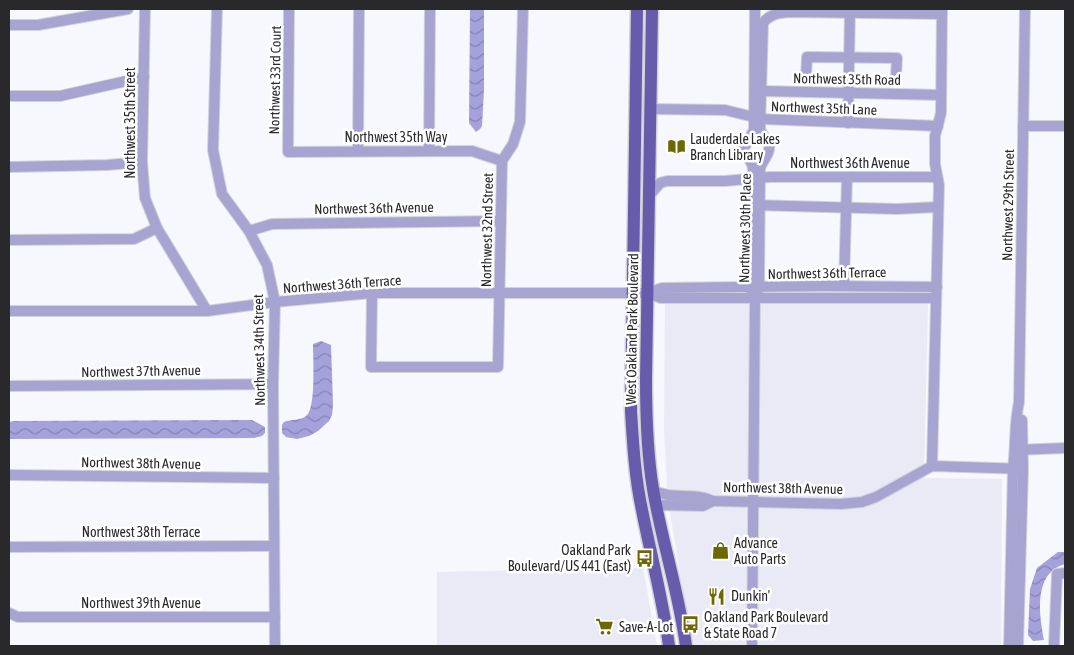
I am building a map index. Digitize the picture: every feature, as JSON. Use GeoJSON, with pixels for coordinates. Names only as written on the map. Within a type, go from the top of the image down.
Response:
{"type":"FeatureCollection","features":[{"type":"Feature","properties":{"kind":"main road","name":"West Oakland Park Boulevard"},"geometry":{"type":"LineString","coordinates":[[637,9],[631,412],[634,456],[642,509],[662,600],[669,646]]}},
{"type":"Feature","properties":{"kind":"main road","name":"West Oakland Park Boulevard"},"geometry":{"type":"LineString","coordinates":[[652,9],[647,293],[646,410],[648,451],[653,490],[676,588],[686,646]]}},
{"type":"Feature","properties":{"kind":"main road"},"geometry":{"type":"LineString","coordinates":[[636,96],[643,106],[650,109]]}},
{"type":"Feature","properties":{"kind":"main road"},"geometry":{"type":"LineString","coordinates":[[636,109],[649,128]]}},
{"type":"Feature","properties":{"kind":"main road"},"geometry":{"type":"LineString","coordinates":[[639,489],[656,505]]}},
{"type":"Feature","properties":{"kind":"street"},"geometry":{"type":"LineString","coordinates":[[9,25],[38,25],[128,9]]}},
{"type":"Feature","properties":{"kind":"street","name":"Northwest 35th Street"},"geometry":{"type":"LineString","coordinates":[[144,9],[142,162],[145,198],[157,228],[207,311]]}},
{"type":"Feature","properties":{"kind":"street","name":"Northwest 34th Street"},"geometry":{"type":"LineString","coordinates":[[217,9],[213,150],[222,194],[248,232],[267,265],[275,302],[273,384],[275,646]]}},
{"type":"Feature","properties":{"kind":"street","name":"Northwest 33rd Court"},"geometry":{"type":"LineString","coordinates":[[288,152],[289,9]]}},
{"type":"Feature","properties":{"kind":"street"},"geometry":{"type":"LineString","coordinates":[[358,151],[359,9]]}},
{"type":"Feature","properties":{"kind":"street"},"geometry":{"type":"LineString","coordinates":[[429,151],[430,9]]}},
{"type":"Feature","properties":{"kind":"street","name":"Northwest 32nd Street"},"geometry":{"type":"LineString","coordinates":[[372,293],[371,367],[498,366],[502,161],[513,144],[520,122],[523,9]]}},
{"type":"Feature","properties":{"kind":"street","name":"Northwest 29th Street"},"geometry":{"type":"LineString","coordinates":[[1009,646],[1022,413],[1019,402],[1025,9]]}},
{"type":"Feature","properties":{"kind":"street"},"geometry":{"type":"LineString","coordinates":[[754,10],[763,18],[763,23]]}},
{"type":"Feature","properties":{"kind":"street","name":"Northwest 30th Place"},"geometry":{"type":"LineString","coordinates":[[754,10],[758,91]]}},
{"type":"Feature","properties":{"kind":"street"},"geometry":{"type":"LineString","coordinates":[[763,23],[767,18],[786,10],[942,11],[941,113],[935,136],[934,164],[939,185],[932,466],[1018,469]]}},
{"type":"Feature","properties":{"kind":"street"},"geometry":{"type":"LineString","coordinates":[[848,123],[850,11]]}},
{"type":"Feature","properties":{"kind":"street","name":"Northwest 30th Place"},"geometry":{"type":"LineString","coordinates":[[752,646],[756,179],[752,164],[744,148],[754,130],[757,118],[763,23]]}},
{"type":"Feature","properties":{"kind":"street"},"geometry":{"type":"LineString","coordinates":[[806,76],[806,57],[849,57],[897,58],[896,76]]}},
{"type":"Feature","properties":{"kind":"street"},"geometry":{"type":"LineString","coordinates":[[9,96],[60,96],[144,77]]}},
{"type":"Feature","properties":{"kind":"street","name":"Northwest 35th Road"},"geometry":{"type":"LineString","coordinates":[[758,91],[941,95]]}},
{"type":"Feature","properties":{"kind":"street","name":"Northwest 35th Lane"},"geometry":{"type":"LineString","coordinates":[[650,109],[725,110],[757,118],[938,126]]}},
{"type":"Feature","properties":{"kind":"street","name":"Northwest 30th Place"},"geometry":{"type":"LineString","coordinates":[[756,179],[769,149],[757,118]]}},
{"type":"Feature","properties":{"kind":"street"},"geometry":{"type":"LineString","coordinates":[[1023,126],[1065,126]]}},
{"type":"Feature","properties":{"kind":"street","name":"Northwest 35th Way"},"geometry":{"type":"LineString","coordinates":[[288,152],[472,151],[502,161]]}},
{"type":"Feature","properties":{"kind":"street"},"geometry":{"type":"LineString","coordinates":[[9,168],[142,162]]}},
{"type":"Feature","properties":{"kind":"street"},"geometry":{"type":"LineString","coordinates":[[844,286],[847,176]]}},
{"type":"Feature","properties":{"kind":"street","name":"Northwest 36th Avenue"},"geometry":{"type":"LineString","coordinates":[[649,196],[660,183],[667,181],[710,181],[770,177],[937,177]]}},
{"type":"Feature","properties":{"kind":"street"},"geometry":{"type":"LineString","coordinates":[[756,206],[938,207]]}},
{"type":"Feature","properties":{"kind":"street","name":"Northwest 36th Avenue"},"geometry":{"type":"LineString","coordinates":[[248,232],[272,224],[501,221]]}},
{"type":"Feature","properties":{"kind":"street"},"geometry":{"type":"LineString","coordinates":[[9,240],[134,239],[157,228]]}},
{"type":"Feature","properties":{"kind":"street","name":"Northwest 36th Terrace"},"geometry":{"type":"LineString","coordinates":[[9,311],[207,311],[275,302],[372,293],[647,293],[661,298],[844,286],[937,287]]}},
{"type":"Feature","properties":{"kind":"street","name":"Northwest 36th Terrace"},"geometry":{"type":"LineString","coordinates":[[755,291],[936,298]]}},
{"type":"Feature","properties":{"kind":"street","name":"Northwest 37th Avenue"},"geometry":{"type":"LineString","coordinates":[[9,386],[273,384]]}},
{"type":"Feature","properties":{"kind":"street"},"geometry":{"type":"LineString","coordinates":[[1019,450],[1065,448]]}},
{"type":"Feature","properties":{"kind":"street","name":"Northwest 38th Avenue"},"geometry":{"type":"LineString","coordinates":[[653,490],[660,494],[703,496],[714,500],[822,504],[862,502],[887,492],[932,466]]}},
{"type":"Feature","properties":{"kind":"street","name":"Northwest 29th Street"},"geometry":{"type":"LineString","coordinates":[[1018,469],[1018,646]]}},
{"type":"Feature","properties":{"kind":"street","name":"Northwest 38th Avenue"},"geometry":{"type":"LineString","coordinates":[[9,475],[274,478]]}},
{"type":"Feature","properties":{"kind":"street","name":"Northwest 38th Avenue"},"geometry":{"type":"LineString","coordinates":[[656,505],[703,506],[714,500]]}},
{"type":"Feature","properties":{"kind":"street","name":"Northwest 38th Terrace"},"geometry":{"type":"LineString","coordinates":[[9,547],[274,546]]}},
{"type":"Feature","properties":{"kind":"street"},"geometry":{"type":"LineString","coordinates":[[1054,646],[1056,574],[1065,573]]}},
{"type":"Feature","properties":{"kind":"street","name":"Northwest 39th Avenue"},"geometry":{"type":"LineString","coordinates":[[9,612],[18,617],[275,617]]}},
{"type":"Feature","properties":{"kind":"shaded area"},"geometry":{"type":"Polygon","coordinates":[[[665,302],[928,304],[924,478],[1002,479],[1001,646],[692,646],[668,500],[664,432],[665,302]]]}},
{"type":"Feature","properties":{"kind":"shaded area"},"geometry":{"type":"Polygon","coordinates":[[[643,568],[657,646],[437,646],[437,572],[643,568]]]}},
{"type":"Feature","properties":{"kind":"water"},"geometry":{"type":"Polygon","coordinates":[[[470,9],[484,9],[482,126],[476,132],[469,123],[470,9]]]}},
{"type":"Feature","properties":{"kind":"water"},"geometry":{"type":"Polygon","coordinates":[[[321,341],[331,345],[332,415],[329,421],[309,436],[297,439],[286,437],[282,433],[284,422],[302,418],[310,410],[313,392],[313,344],[321,341]]]}},
{"type":"Feature","properties":{"kind":"water"},"geometry":{"type":"Polygon","coordinates":[[[252,420],[265,427],[265,433],[262,436],[254,438],[9,439],[9,422],[14,421],[252,420]]]}},
{"type":"Feature","properties":{"kind":"water"},"geometry":{"type":"Polygon","coordinates":[[[1058,552],[1065,552],[1065,564],[1055,569],[1048,576],[1043,585],[1041,596],[1040,607],[1044,640],[1033,641],[1028,635],[1030,589],[1037,568],[1058,552]]]}},
{"type":"Feature","properties":{"kind":"place","name":"Lauderdale Lakes Branch Library"},"geometry":{"type":"Point","coordinates":[676,147]}},
{"type":"Feature","properties":{"kind":"place","name":"Advance Auto Parts"},"geometry":{"type":"Point","coordinates":[720,551]}},
{"type":"Feature","properties":{"kind":"place","name":"Oakland Park Boulevard/US 441 (East)"},"geometry":{"type":"Point","coordinates":[645,558]}},
{"type":"Feature","properties":{"kind":"place","name":"Dunkin'"},"geometry":{"type":"Point","coordinates":[717,596]}},
{"type":"Feature","properties":{"kind":"place","name":"Oakland Park Boulevard & State Road 7"},"geometry":{"type":"Point","coordinates":[690,625]}},
{"type":"Feature","properties":{"kind":"place","name":"Save-A-Lot"},"geometry":{"type":"Point","coordinates":[605,627]}}]}
